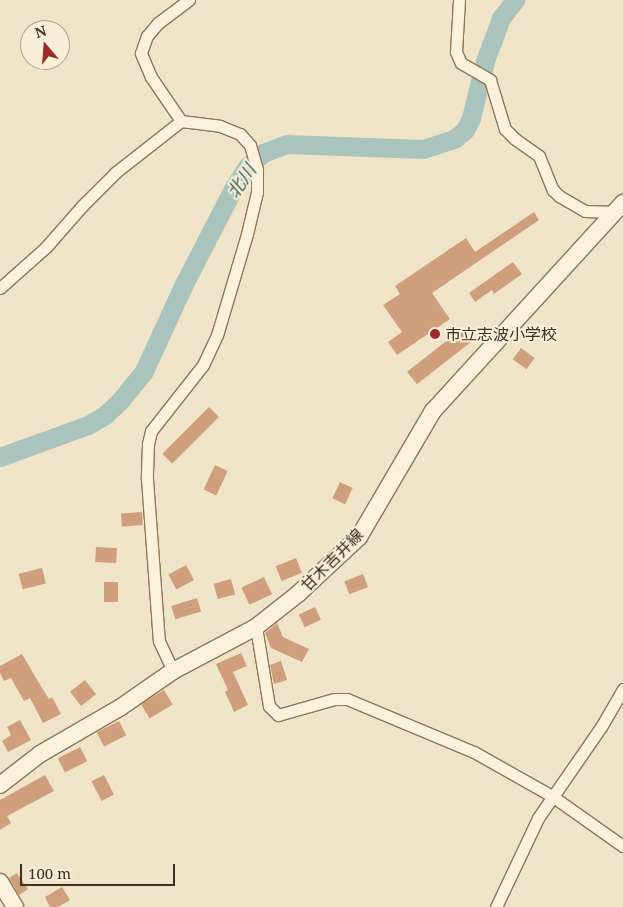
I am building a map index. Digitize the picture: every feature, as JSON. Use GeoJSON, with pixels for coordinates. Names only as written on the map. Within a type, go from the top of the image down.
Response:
{"type":"FeatureCollection","features":[{"type":"Feature","properties":{"kind":"main road","name":"甘木吉井線"},"geometry":{"type":"LineString","coordinates":[[0,785],[40,754],[121,707],[173,671],[256,627],[299,593],[359,537],[433,411],[619,208]]}},
{"type":"Feature","properties":{"kind":"main road"},"geometry":{"type":"LineString","coordinates":[[0,882],[15,907]]}},
{"type":"Feature","properties":{"kind":"street"},"geometry":{"type":"LineString","coordinates":[[181,122],[150,77],[141,53],[147,36],[158,23],[189,0]]}},
{"type":"Feature","properties":{"kind":"street"},"geometry":{"type":"LineString","coordinates":[[459,0],[456,52],[462,63],[490,80],[505,129],[515,139],[540,156],[553,190],[559,196],[585,211],[619,208]]}},
{"type":"Feature","properties":{"kind":"street"},"geometry":{"type":"LineString","coordinates":[[0,288],[46,247],[82,206],[116,172],[181,122],[220,126],[240,134],[250,145],[257,170],[257,192],[247,234],[217,335],[203,365],[151,430],[148,444],[148,478],[159,641],[173,671]]}},
{"type":"Feature","properties":{"kind":"street"},"geometry":{"type":"LineString","coordinates":[[256,627],[269,706],[278,715],[334,699],[347,699],[474,752],[552,796],[621,840]]}},
{"type":"Feature","properties":{"kind":"street"},"geometry":{"type":"LineString","coordinates":[[496,907],[538,818],[601,727],[623,689]]}},
{"type":"Feature","properties":{"kind":"building"},"geometry":{"type":"Polygon","coordinates":[[[534,212],[539,220],[432,293],[450,319],[397,355],[388,342],[402,332],[383,305],[400,294],[395,286],[466,238],[475,252],[534,212]]]}},
{"type":"Feature","properties":{"kind":"building"},"geometry":{"type":"Polygon","coordinates":[[[513,262],[522,274],[494,294],[492,290],[475,302],[469,293],[513,262]]]}},
{"type":"Feature","properties":{"kind":"building"},"geometry":{"type":"Polygon","coordinates":[[[463,328],[473,341],[417,384],[407,372],[463,328]]]}},
{"type":"Feature","properties":{"kind":"building"},"geometry":{"type":"Polygon","coordinates":[[[521,348],[535,358],[527,369],[513,359],[521,348]]]}},
{"type":"Feature","properties":{"kind":"building"},"geometry":{"type":"Polygon","coordinates":[[[209,407],[219,417],[172,464],[162,454],[209,407]]]}},
{"type":"Feature","properties":{"kind":"building"},"geometry":{"type":"Polygon","coordinates":[[[215,465],[228,471],[216,495],[204,489],[215,465]]]}},
{"type":"Feature","properties":{"kind":"building"},"geometry":{"type":"Polygon","coordinates":[[[340,482],[353,488],[345,504],[332,498],[340,482]]]}},
{"type":"Feature","properties":{"kind":"building"},"geometry":{"type":"Polygon","coordinates":[[[142,512],[143,525],[122,526],[121,513],[142,512]]]}},
{"type":"Feature","properties":{"kind":"building"},"geometry":{"type":"Polygon","coordinates":[[[96,547],[117,548],[116,563],[95,562],[96,547]]]}},
{"type":"Feature","properties":{"kind":"building"},"geometry":{"type":"Polygon","coordinates":[[[296,558],[302,573],[282,581],[276,566],[296,558]]]}},
{"type":"Feature","properties":{"kind":"building"},"geometry":{"type":"Polygon","coordinates":[[[186,565],[194,580],[176,589],[168,574],[186,565]]]}},
{"type":"Feature","properties":{"kind":"building"},"geometry":{"type":"Polygon","coordinates":[[[42,568],[46,584],[23,589],[19,574],[42,568]]]}},
{"type":"Feature","properties":{"kind":"building"},"geometry":{"type":"Polygon","coordinates":[[[363,574],[368,587],[349,594],[344,581],[363,574]]]}},
{"type":"Feature","properties":{"kind":"building"},"geometry":{"type":"Polygon","coordinates":[[[264,577],[272,594],[249,605],[241,588],[264,577]]]}},
{"type":"Feature","properties":{"kind":"building"},"geometry":{"type":"Polygon","coordinates":[[[231,579],[235,594],[218,599],[214,584],[231,579]]]}},
{"type":"Feature","properties":{"kind":"building"},"geometry":{"type":"Polygon","coordinates":[[[104,582],[118,582],[118,602],[104,602],[104,582]]]}},
{"type":"Feature","properties":{"kind":"building"},"geometry":{"type":"Polygon","coordinates":[[[197,598],[201,611],[175,619],[171,606],[197,598]]]}},
{"type":"Feature","properties":{"kind":"building"},"geometry":{"type":"Polygon","coordinates":[[[315,607],[321,620],[305,627],[299,615],[315,607]]]}},
{"type":"Feature","properties":{"kind":"building"},"geometry":{"type":"Polygon","coordinates":[[[277,623],[283,637],[309,649],[302,662],[271,648],[265,633],[277,623]]]}},
{"type":"Feature","properties":{"kind":"building"},"geometry":{"type":"Polygon","coordinates":[[[241,653],[247,666],[233,672],[248,705],[234,712],[225,692],[228,690],[216,664],[241,653]]]}},
{"type":"Feature","properties":{"kind":"building"},"geometry":{"type":"Polygon","coordinates":[[[22,654],[49,699],[52,697],[61,714],[43,723],[30,698],[24,701],[11,678],[4,681],[0,673],[0,666],[22,654]]]}},
{"type":"Feature","properties":{"kind":"building"},"geometry":{"type":"Polygon","coordinates":[[[281,661],[287,680],[274,684],[270,665],[281,661]]]}},
{"type":"Feature","properties":{"kind":"building"},"geometry":{"type":"Polygon","coordinates":[[[85,680],[96,694],[81,706],[70,692],[85,680]]]}},
{"type":"Feature","properties":{"kind":"building"},"geometry":{"type":"Polygon","coordinates":[[[164,690],[173,705],[150,718],[141,704],[164,690]]]}},
{"type":"Feature","properties":{"kind":"building"},"geometry":{"type":"Polygon","coordinates":[[[20,720],[31,740],[8,752],[2,741],[11,735],[7,727],[20,720]]]}},
{"type":"Feature","properties":{"kind":"building"},"geometry":{"type":"Polygon","coordinates":[[[119,721],[126,735],[104,747],[97,732],[119,721]]]}},
{"type":"Feature","properties":{"kind":"building"},"geometry":{"type":"Polygon","coordinates":[[[80,747],[87,761],[65,773],[58,758],[80,747]]]}},
{"type":"Feature","properties":{"kind":"building"},"geometry":{"type":"Polygon","coordinates":[[[45,775],[54,791],[7,816],[11,823],[0,830],[0,800],[45,775]]]}},
{"type":"Feature","properties":{"kind":"building"},"geometry":{"type":"Polygon","coordinates":[[[104,775],[114,795],[102,801],[92,781],[104,775]]]}},
{"type":"Feature","properties":{"kind":"building"},"geometry":{"type":"Polygon","coordinates":[[[17,873],[28,889],[19,895],[9,878],[17,873]]]}},
{"type":"Feature","properties":{"kind":"building"},"geometry":{"type":"Polygon","coordinates":[[[62,887],[70,900],[58,907],[50,907],[45,897],[62,887]]]}},
{"type":"Feature","properties":{"kind":"waterway","name":"北川"},"geometry":{"type":"LineString","coordinates":[[0,457],[88,425],[105,415],[120,401],[144,371],[184,284],[234,187],[247,167],[263,153],[286,144],[423,149],[454,139],[465,130],[471,118],[485,61],[501,18],[515,0]]}},
{"type":"Feature","properties":{"kind":"place","name":"市立志波小学校"},"geometry":{"type":"Point","coordinates":[435,334]}}]}
